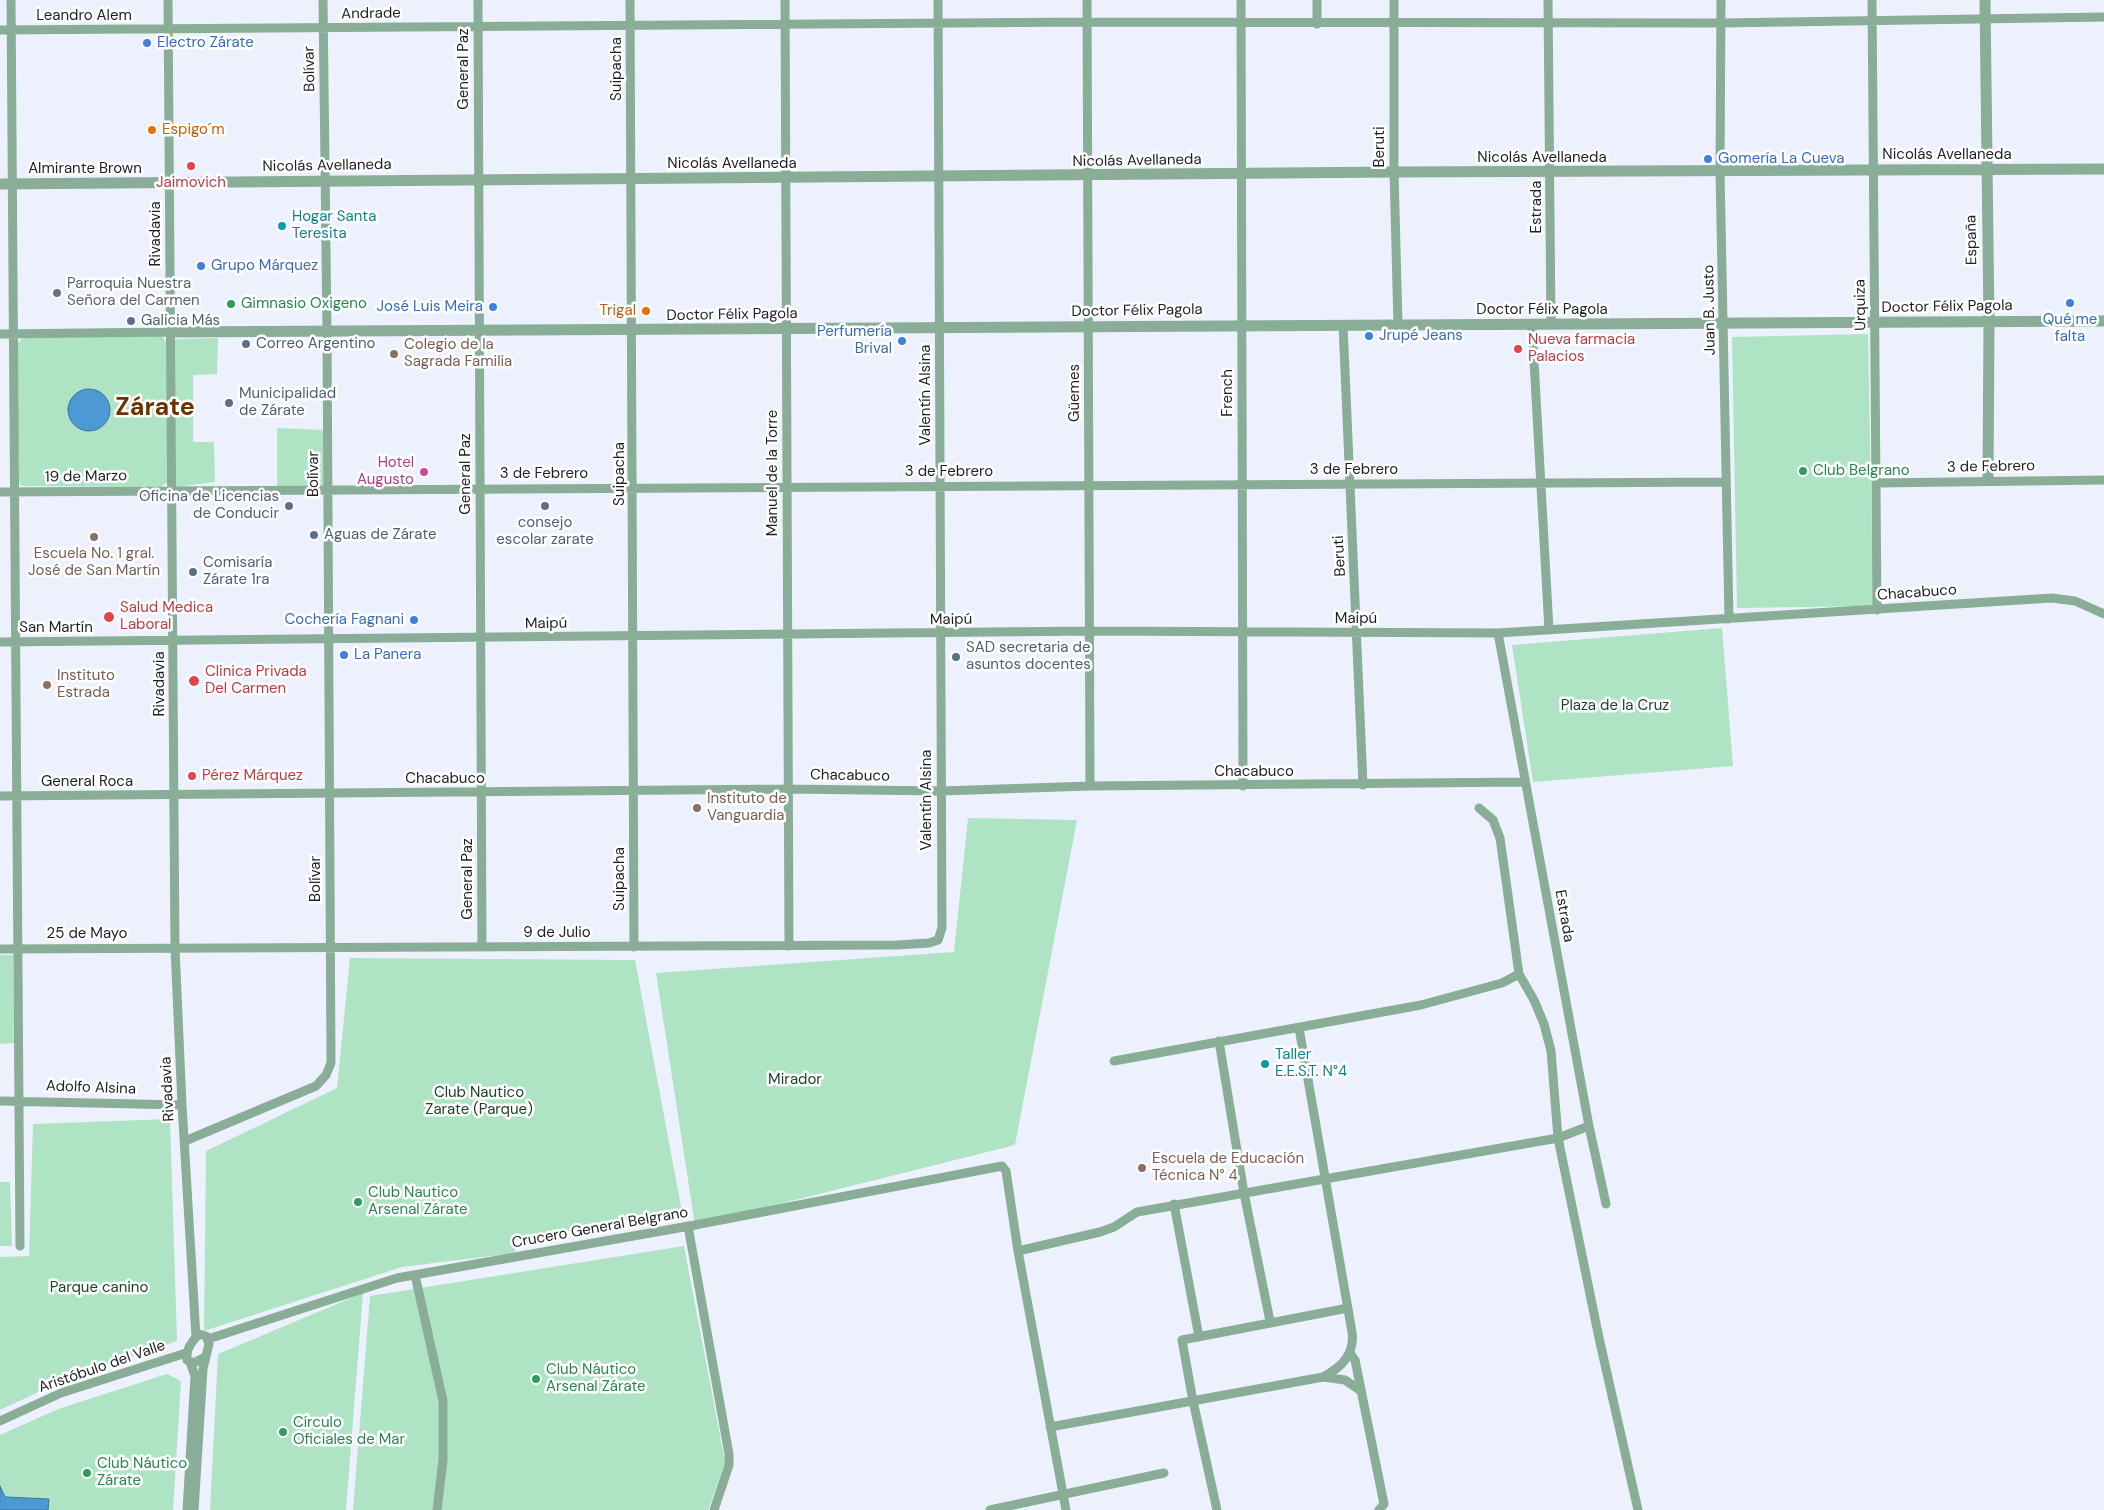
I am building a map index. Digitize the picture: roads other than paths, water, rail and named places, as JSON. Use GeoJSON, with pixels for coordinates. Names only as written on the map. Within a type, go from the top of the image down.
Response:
{"type":"FeatureCollection","features":[{"type":"Feature","properties":{"kind":"street"},"geometry":{"type":"LineString","coordinates":[[11,0],[18,948],[17,1100],[20,1246]]}},
{"type":"Feature","properties":{"kind":"street","name":"Rivadavia"},"geometry":{"type":"LineString","coordinates":[[168,0],[175,948],[196,1337]]}},
{"type":"Feature","properties":{"kind":"street","name":"Bolívar"},"geometry":{"type":"LineString","coordinates":[[185,1141],[316,1086],[326,1075],[331,1063],[326,181],[323,0]]}},
{"type":"Feature","properties":{"kind":"street","name":"General Paz"},"geometry":{"type":"LineString","coordinates":[[478,0],[482,947]]}},
{"type":"Feature","properties":{"kind":"street","name":"Suipacha"},"geometry":{"type":"LineString","coordinates":[[630,0],[634,488],[634,947]]}},
{"type":"Feature","properties":{"kind":"street","name":"Manuel de la Torre"},"geometry":{"type":"LineString","coordinates":[[785,0],[789,946]]}},
{"type":"Feature","properties":{"kind":"street","name":"Valentín Alsina"},"geometry":{"type":"LineString","coordinates":[[938,0],[942,928],[938,940]]}},
{"type":"Feature","properties":{"kind":"street","name":"Güemes"},"geometry":{"type":"LineString","coordinates":[[1087,0],[1090,786]]}},
{"type":"Feature","properties":{"kind":"street","name":"French"},"geometry":{"type":"LineString","coordinates":[[1241,0],[1243,786]]}},
{"type":"Feature","properties":{"kind":"street"},"geometry":{"type":"LineString","coordinates":[[1317,0],[1317,24]]}},
{"type":"Feature","properties":{"kind":"street","name":"Beruti"},"geometry":{"type":"LineString","coordinates":[[1394,0],[1394,172],[1398,325]]}},
{"type":"Feature","properties":{"kind":"street","name":"Estrada"},"geometry":{"type":"LineString","coordinates":[[1548,0],[1551,325]]}},
{"type":"Feature","properties":{"kind":"street","name":"Juan B. Justo"},"geometry":{"type":"LineString","coordinates":[[1721,0],[1720,172],[1729,619]]}},
{"type":"Feature","properties":{"kind":"street","name":"Urquiza"},"geometry":{"type":"LineString","coordinates":[[1872,0],[1877,610]]}},
{"type":"Feature","properties":{"kind":"street","name":"España"},"geometry":{"type":"LineString","coordinates":[[1985,0],[1989,322],[1988,480]]}},
{"type":"Feature","properties":{"kind":"street","name":"Andrade"},"geometry":{"type":"LineString","coordinates":[[168,30],[1087,22],[1241,24],[1721,23],[1985,17],[2104,17]]}},
{"type":"Feature","properties":{"kind":"street","name":"Leandro Alem"},"geometry":{"type":"LineString","coordinates":[[0,30],[168,30]]}},
{"type":"Feature","properties":{"kind":"street","name":"Nicolás Avellaneda"},"geometry":{"type":"LineString","coordinates":[[170,183],[1241,175],[1394,172],[2104,170]]}},
{"type":"Feature","properties":{"kind":"street","name":"Almirante Brown"},"geometry":{"type":"LineString","coordinates":[[0,184],[170,183]]}},
{"type":"Feature","properties":{"kind":"street","name":"Doctor Félix Pagola"},"geometry":{"type":"LineString","coordinates":[[170,332],[327,333],[1242,325],[2104,322]]}},
{"type":"Feature","properties":{"kind":"street","name":"Beruti"},"geometry":{"type":"LineString","coordinates":[[1343,325],[1349,484],[1358,633],[1363,784]]}},
{"type":"Feature","properties":{"kind":"street"},"geometry":{"type":"LineString","coordinates":[[1532,325],[1549,630]]}},
{"type":"Feature","properties":{"kind":"street"},"geometry":{"type":"LineString","coordinates":[[0,334],[170,332]]}},
{"type":"Feature","properties":{"kind":"street","name":"3 de Febrero"},"geometry":{"type":"LineString","coordinates":[[1877,482],[2104,480]]}},
{"type":"Feature","properties":{"kind":"street","name":"3 de Febrero"},"geometry":{"type":"LineString","coordinates":[[173,490],[1725,482]]}},
{"type":"Feature","properties":{"kind":"street","name":"19 de Marzo"},"geometry":{"type":"LineString","coordinates":[[0,492],[173,490]]}},
{"type":"Feature","properties":{"kind":"street","name":"Chacabuco"},"geometry":{"type":"LineString","coordinates":[[1729,619],[2052,598],[2075,601],[2104,614]]}},
{"type":"Feature","properties":{"kind":"street","name":"Maipú"},"geometry":{"type":"LineString","coordinates":[[173,640],[941,634],[1090,631],[1498,633],[1729,619]]}},
{"type":"Feature","properties":{"kind":"street","name":"Estrada"},"geometry":{"type":"LineString","coordinates":[[1498,633],[1589,1126],[1606,1204]]}},
{"type":"Feature","properties":{"kind":"street","name":"San Martín"},"geometry":{"type":"LineString","coordinates":[[0,642],[173,640]]}},
{"type":"Feature","properties":{"kind":"street","name":"Chacabuco"},"geometry":{"type":"LineString","coordinates":[[174,795],[788,789],[941,791],[1090,786],[1525,782]]}},
{"type":"Feature","properties":{"kind":"street","name":"General Roca"},"geometry":{"type":"LineString","coordinates":[[0,796],[174,795]]}},
{"type":"Feature","properties":{"kind":"street"},"geometry":{"type":"LineString","coordinates":[[1479,808],[1492,820],[1500,838],[1519,974],[1541,1016],[1551,1051],[1558,1138],[1599,1338],[1638,1510]]}},
{"type":"Feature","properties":{"kind":"street","name":"9 de Julio"},"geometry":{"type":"LineString","coordinates":[[175,948],[897,945],[929,943],[938,940]]}},
{"type":"Feature","properties":{"kind":"street","name":"25 de Mayo"},"geometry":{"type":"LineString","coordinates":[[0,949],[175,948]]}},
{"type":"Feature","properties":{"kind":"street"},"geometry":{"type":"LineString","coordinates":[[1114,1060],[1421,1005],[1502,983],[1519,974]]}},
{"type":"Feature","properties":{"kind":"street"},"geometry":{"type":"LineString","coordinates":[[1050,1427],[1323,1377],[1334,1371],[1350,1353],[1353,1342],[1348,1308],[1300,1028]]}},
{"type":"Feature","properties":{"kind":"street"},"geometry":{"type":"LineString","coordinates":[[1219,1042],[1244,1192],[1270,1322]]}},
{"type":"Feature","properties":{"kind":"street","name":"Adolfo Alsina"},"geometry":{"type":"LineString","coordinates":[[0,1101],[182,1105]]}},
{"type":"Feature","properties":{"kind":"street"},"geometry":{"type":"LineString","coordinates":[[1066,1510],[1018,1251],[1100,1232],[1114,1227],[1137,1212],[1558,1138],[1589,1126]]}},
{"type":"Feature","properties":{"kind":"street","name":"Crucero General Belgrano"},"geometry":{"type":"LineString","coordinates":[[208,1339],[381,1282],[1002,1166],[1006,1171],[1018,1251]]}},
{"type":"Feature","properties":{"kind":"street"},"geometry":{"type":"LineString","coordinates":[[1174,1204],[1199,1337]]}},
{"type":"Feature","properties":{"kind":"street"},"geometry":{"type":"LineString","coordinates":[[688,1226],[729,1454],[729,1466],[714,1510]]}},
{"type":"Feature","properties":{"kind":"street"},"geometry":{"type":"LineString","coordinates":[[415,1275],[444,1401],[443,1460],[437,1510]]}},
{"type":"Feature","properties":{"kind":"street"},"geometry":{"type":"LineString","coordinates":[[1217,1510],[1193,1401],[1182,1340],[1348,1308]]}},
{"type":"Feature","properties":{"kind":"street"},"geometry":{"type":"LineString","coordinates":[[187,1510],[195,1376],[188,1358],[196,1337],[202,1334],[208,1339],[202,1369],[194,1510]]}},
{"type":"Feature","properties":{"kind":"street"},"geometry":{"type":"LineString","coordinates":[[1350,1353],[1355,1360],[1384,1504],[1380,1510]]}},
{"type":"Feature","properties":{"kind":"street"},"geometry":{"type":"LineString","coordinates":[[188,1358],[200,1362],[205,1357]]}},
{"type":"Feature","properties":{"kind":"street","name":"Aristóbulo del Valle"},"geometry":{"type":"LineString","coordinates":[[0,1420],[61,1393],[188,1358]]}},
{"type":"Feature","properties":{"kind":"street"},"geometry":{"type":"LineString","coordinates":[[1323,1377],[1345,1380],[1361,1391]]}},
{"type":"Feature","properties":{"kind":"street"},"geometry":{"type":"LineString","coordinates":[[990,1510],[1164,1473]]}},
{"type":"Feature","properties":{"kind":"water"},"geometry":{"type":"Polygon","coordinates":[[[85,389],[93,389],[104,395],[110,410],[104,425],[93,431],[85,431],[74,425],[68,414],[68,406],[74,395],[85,389]]]}},
{"type":"Feature","properties":{"kind":"water"},"geometry":{"type":"Polygon","coordinates":[[[0,1486],[5,1497],[49,1499],[48,1510],[0,1510],[0,1486]]]}},
{"type":"Feature","properties":{"kind":"place","name":"Electro Zárate"},"geometry":{"type":"Point","coordinates":[147,43]}},
{"type":"Feature","properties":{"kind":"place","name":"Espigo´m"},"geometry":{"type":"Point","coordinates":[152,130]}},
{"type":"Feature","properties":{"kind":"place","name":"Gomería La Cueva"},"geometry":{"type":"Point","coordinates":[1708,159]}},
{"type":"Feature","properties":{"kind":"place","name":"Jaimovich"},"geometry":{"type":"Point","coordinates":[191,166]}},
{"type":"Feature","properties":{"kind":"place","name":"Hogar Santa Teresita"},"geometry":{"type":"Point","coordinates":[282,226]}},
{"type":"Feature","properties":{"kind":"place","name":"Grupo Márquez"},"geometry":{"type":"Point","coordinates":[201,266]}},
{"type":"Feature","properties":{"kind":"place","name":"Parroquia Nuestra Señora del Carmen"},"geometry":{"type":"Point","coordinates":[57,293]}},
{"type":"Feature","properties":{"kind":"place","name":"Qué me falta"},"geometry":{"type":"Point","coordinates":[2070,303]}},
{"type":"Feature","properties":{"kind":"place","name":"Gimnasio Oxigeno"},"geometry":{"type":"Point","coordinates":[231,304]}},
{"type":"Feature","properties":{"kind":"place","name":"José Luis Meira"},"geometry":{"type":"Point","coordinates":[493,307]}},
{"type":"Feature","properties":{"kind":"place","name":"Trigal"},"geometry":{"type":"Point","coordinates":[646,311]}},
{"type":"Feature","properties":{"kind":"place","name":"Galicia Más"},"geometry":{"type":"Point","coordinates":[131,321]}},
{"type":"Feature","properties":{"kind":"place","name":"Jrupé Jeans"},"geometry":{"type":"Point","coordinates":[1369,336]}},
{"type":"Feature","properties":{"kind":"place","name":"Perfumería Brival"},"geometry":{"type":"Point","coordinates":[902,341]}},
{"type":"Feature","properties":{"kind":"place","name":"Correo Argentino"},"geometry":{"type":"Point","coordinates":[246,344]}},
{"type":"Feature","properties":{"kind":"place","name":"Nueva farmacia Palacios"},"geometry":{"type":"Point","coordinates":[1518,349]}},
{"type":"Feature","properties":{"kind":"place","name":"Colegio de la Sagrada Familia"},"geometry":{"type":"Point","coordinates":[394,354]}},
{"type":"Feature","properties":{"kind":"place","name":"Municipalidad de Zárate"},"geometry":{"type":"Point","coordinates":[229,403]}},
{"type":"Feature","properties":{"kind":"place","name":"Club Belgrano"},"geometry":{"type":"Point","coordinates":[1803,471]}},
{"type":"Feature","properties":{"kind":"place","name":"Hotel Augusto"},"geometry":{"type":"Point","coordinates":[424,472]}},
{"type":"Feature","properties":{"kind":"place","name":"Oficina de Licencias de Conducir"},"geometry":{"type":"Point","coordinates":[289,506]}},
{"type":"Feature","properties":{"kind":"place","name":"consejo escolar zarate"},"geometry":{"type":"Point","coordinates":[545,506]}},
{"type":"Feature","properties":{"kind":"place","name":"Aguas de Zárate"},"geometry":{"type":"Point","coordinates":[314,535]}},
{"type":"Feature","properties":{"kind":"place","name":"Escuela No. 1 gral. José de San Martín"},"geometry":{"type":"Point","coordinates":[94,537]}},
{"type":"Feature","properties":{"kind":"place","name":"Comisaría Zárate 1ra"},"geometry":{"type":"Point","coordinates":[193,572]}},
{"type":"Feature","properties":{"kind":"place","name":"Salud Medica Laboral"},"geometry":{"type":"Point","coordinates":[109,617]}},
{"type":"Feature","properties":{"kind":"place","name":"Cochería Fagnani"},"geometry":{"type":"Point","coordinates":[414,620]}},
{"type":"Feature","properties":{"kind":"place","name":"La Panera"},"geometry":{"type":"Point","coordinates":[344,655]}},
{"type":"Feature","properties":{"kind":"place","name":"SAD secretaria de asuntos docentes"},"geometry":{"type":"Point","coordinates":[956,657]}},
{"type":"Feature","properties":{"kind":"place","name":"Clinica Privada Del Carmen"},"geometry":{"type":"Point","coordinates":[194,681]}},
{"type":"Feature","properties":{"kind":"place","name":"Instituto Estrada"},"geometry":{"type":"Point","coordinates":[47,685]}},
{"type":"Feature","properties":{"kind":"place","name":"Pérez Márquez"},"geometry":{"type":"Point","coordinates":[192,776]}},
{"type":"Feature","properties":{"kind":"place","name":"Instituto de Vanguardia"},"geometry":{"type":"Point","coordinates":[697,808]}},
{"type":"Feature","properties":{"kind":"place","name":"Taller E.E.S.T. N°4"},"geometry":{"type":"Point","coordinates":[1265,1064]}},
{"type":"Feature","properties":{"kind":"place","name":"Escuela de Educación Técnica N° 4"},"geometry":{"type":"Point","coordinates":[1142,1168]}},
{"type":"Feature","properties":{"kind":"place","name":"Club Nautico Arsenal Zárate"},"geometry":{"type":"Point","coordinates":[358,1202]}},
{"type":"Feature","properties":{"kind":"place","name":"Club Náutico Arsenal Zárate"},"geometry":{"type":"Point","coordinates":[536,1379]}},
{"type":"Feature","properties":{"kind":"place","name":"Círculo Oficiales de Mar"},"geometry":{"type":"Point","coordinates":[283,1432]}},
{"type":"Feature","properties":{"kind":"place","name":"Club Náutico Zárate"},"geometry":{"type":"Point","coordinates":[87,1473]}},
{"type":"Feature","properties":{"kind":"district","name":"Zárate"},"geometry":{"type":"Point","coordinates":[155,408]}},
{"type":"Feature","properties":{"kind":"park label","name":"Plaza de la Cruz"},"geometry":{"type":"Point","coordinates":[1615,706]}},
{"type":"Feature","properties":{"kind":"park label","name":"Mirador"},"geometry":{"type":"Point","coordinates":[795,1080]}},
{"type":"Feature","properties":{"kind":"park label","name":"Club Nautico Zarate (Parque)"},"geometry":{"type":"Point","coordinates":[479,1102]}},
{"type":"Feature","properties":{"kind":"park label","name":"Parque canino"},"geometry":{"type":"Point","coordinates":[99,1288]}}]}
